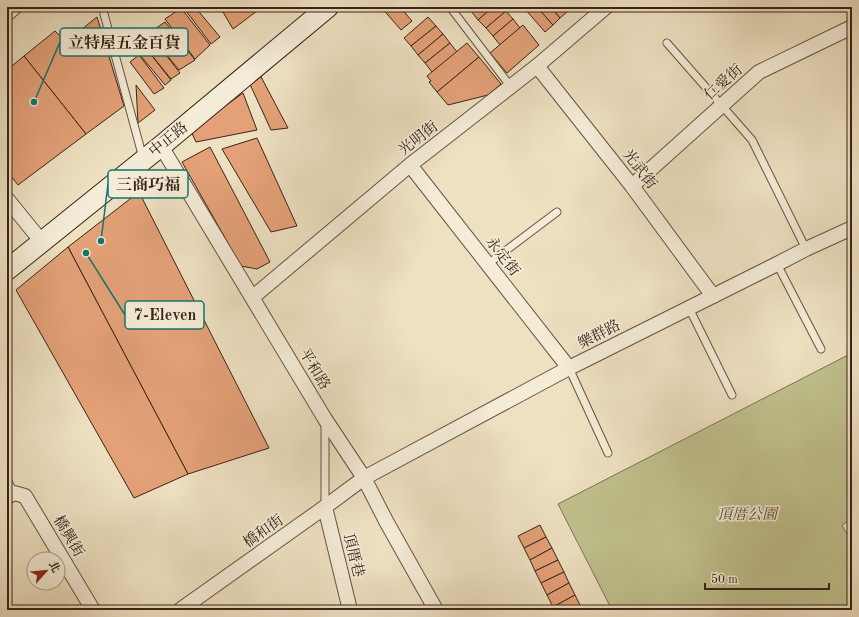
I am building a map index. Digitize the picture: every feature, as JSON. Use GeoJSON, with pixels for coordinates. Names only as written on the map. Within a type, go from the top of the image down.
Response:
{"type":"FeatureCollection","features":[{"type":"Feature","properties":{"kind":"main road","name":"中正路"},"geometry":{"type":"LineString","coordinates":[[7,270],[161,146],[328,7]]}},
{"type":"Feature","properties":{"kind":"street"},"geometry":{"type":"LineString","coordinates":[[7,14],[15,7]]}},
{"type":"Feature","properties":{"kind":"street","name":"光明街"},"geometry":{"type":"LineString","coordinates":[[252,297],[410,165],[511,87],[606,7]]}},
{"type":"Feature","properties":{"kind":"street","name":"仁愛街"},"geometry":{"type":"LineString","coordinates":[[632,186],[759,72],[852,27]]}},
{"type":"Feature","properties":{"kind":"street","name":"光武街"},"geometry":{"type":"LineString","coordinates":[[537,66],[632,186],[713,296]]}},
{"type":"Feature","properties":{"kind":"street","name":"平和路"},"geometry":{"type":"LineString","coordinates":[[161,146],[325,419],[364,478],[436,610]]}},
{"type":"Feature","properties":{"kind":"street","name":"永定街"},"geometry":{"type":"LineString","coordinates":[[410,165],[568,368]]}},
{"type":"Feature","properties":{"kind":"street"},"geometry":{"type":"LineString","coordinates":[[7,199],[42,242]]}},
{"type":"Feature","properties":{"kind":"street","name":"樂群路"},"geometry":{"type":"LineString","coordinates":[[364,478],[568,368],[777,264],[806,248],[852,228]]}},
{"type":"Feature","properties":{"kind":"street","name":"橋和街"},"geometry":{"type":"LineString","coordinates":[[180,610],[364,478]]}},
{"type":"Feature","properties":{"kind":"street","name":"橋興街"},"geometry":{"type":"LineString","coordinates":[[10,495],[25,496],[93,610]]}},
{"type":"Feature","properties":{"kind":"street","name":"頂厝巷"},"geometry":{"type":"LineString","coordinates":[[325,507],[350,610]]}},
{"type":"Feature","properties":{"kind":"lane"},"geometry":{"type":"LineString","coordinates":[[450,7],[511,87]]}},
{"type":"Feature","properties":{"kind":"lane"},"geometry":{"type":"LineString","coordinates":[[104,14],[143,159]]}},
{"type":"Feature","properties":{"kind":"lane"},"geometry":{"type":"LineString","coordinates":[[667,43],[752,140],[806,248]]}},
{"type":"Feature","properties":{"kind":"lane"},"geometry":{"type":"LineString","coordinates":[[488,264],[557,212]]}},
{"type":"Feature","properties":{"kind":"lane"},"geometry":{"type":"LineString","coordinates":[[777,264],[821,349]]}},
{"type":"Feature","properties":{"kind":"lane"},"geometry":{"type":"LineString","coordinates":[[689,308],[732,395]]}},
{"type":"Feature","properties":{"kind":"lane"},"geometry":{"type":"LineString","coordinates":[[568,368],[608,454]]}},
{"type":"Feature","properties":{"kind":"lane"},"geometry":{"type":"LineString","coordinates":[[325,419],[325,507]]}},
{"type":"Feature","properties":{"kind":"lane"},"geometry":{"type":"LineString","coordinates":[[7,480],[10,495]]}},
{"type":"Feature","properties":{"kind":"green space","name":"頂厝公園"},"geometry":{"type":"Polygon","coordinates":[[[852,353],[852,519],[842,525],[852,544],[852,610],[612,610],[558,504],[852,353]]]}},
{"type":"Feature","properties":{"kind":"building"},"geometry":{"type":"Polygon","coordinates":[[[183,7],[195,7],[220,37],[211,44],[183,7]]]}},
{"type":"Feature","properties":{"kind":"building"},"geometry":{"type":"Polygon","coordinates":[[[220,7],[254,7],[257,11],[233,29],[220,7]]]}},
{"type":"Feature","properties":{"kind":"building"},"geometry":{"type":"Polygon","coordinates":[[[381,7],[400,7],[412,21],[401,30],[381,7]]]}},
{"type":"Feature","properties":{"kind":"building"},"geometry":{"type":"Polygon","coordinates":[[[476,7],[493,7],[478,20],[471,11],[476,7]]]}},
{"type":"Feature","properties":{"kind":"building"},"geometry":{"type":"Polygon","coordinates":[[[493,7],[502,7],[506,11],[486,28],[478,20],[493,7]]]}},
{"type":"Feature","properties":{"kind":"building"},"geometry":{"type":"Polygon","coordinates":[[[528,7],[537,7],[553,25],[545,32],[525,9],[528,7]]]}},
{"type":"Feature","properties":{"kind":"building"},"geometry":{"type":"Polygon","coordinates":[[[537,7],[551,7],[560,18],[553,25],[537,7]]]}},
{"type":"Feature","properties":{"kind":"building"},"geometry":{"type":"Polygon","coordinates":[[[551,7],[564,7],[568,11],[560,18],[551,7]]]}},
{"type":"Feature","properties":{"kind":"building"},"geometry":{"type":"Polygon","coordinates":[[[181,8],[210,45],[195,59],[165,19],[181,8]]]}},
{"type":"Feature","properties":{"kind":"building"},"geometry":{"type":"Polygon","coordinates":[[[506,11],[513,19],[493,36],[486,28],[506,11]]]}},
{"type":"Feature","properties":{"kind":"building"},"geometry":{"type":"Polygon","coordinates":[[[97,17],[124,106],[86,134],[24,56],[55,31],[66,42],[97,17]]]}},
{"type":"Feature","properties":{"kind":"building"},"geometry":{"type":"Polygon","coordinates":[[[428,17],[436,26],[411,46],[404,38],[428,17]]]}},
{"type":"Feature","properties":{"kind":"building"},"geometry":{"type":"Polygon","coordinates":[[[513,19],[520,28],[500,45],[493,36],[513,19]]]}},
{"type":"Feature","properties":{"kind":"building"},"geometry":{"type":"Polygon","coordinates":[[[165,22],[195,60],[179,70],[149,33],[165,22]]]}},
{"type":"Feature","properties":{"kind":"building"},"geometry":{"type":"Polygon","coordinates":[[[523,25],[539,45],[507,73],[490,53],[523,25]]]}},
{"type":"Feature","properties":{"kind":"building"},"geometry":{"type":"Polygon","coordinates":[[[436,26],[443,34],[418,55],[411,46],[436,26]]]}},
{"type":"Feature","properties":{"kind":"building"},"geometry":{"type":"Polygon","coordinates":[[[134,33],[171,80],[165,85],[125,37],[134,33]]]}},
{"type":"Feature","properties":{"kind":"building"},"geometry":{"type":"Polygon","coordinates":[[[443,34],[450,43],[425,63],[418,55],[443,34]]]}},
{"type":"Feature","properties":{"kind":"building"},"geometry":{"type":"Polygon","coordinates":[[[151,36],[180,73],[171,79],[141,42],[151,36]]]}},
{"type":"Feature","properties":{"kind":"building"},"geometry":{"type":"Polygon","coordinates":[[[450,43],[457,52],[432,72],[425,63],[450,43]]]}},
{"type":"Feature","properties":{"kind":"building"},"geometry":{"type":"Polygon","coordinates":[[[467,43],[479,57],[437,92],[429,82],[431,81],[427,76],[467,43]]]}},
{"type":"Feature","properties":{"kind":"building"},"geometry":{"type":"Polygon","coordinates":[[[139,55],[164,88],[154,94],[130,62],[139,55]]]}},
{"type":"Feature","properties":{"kind":"building"},"geometry":{"type":"Polygon","coordinates":[[[24,56],[86,134],[18,185],[7,171],[7,70],[24,56]]]}},
{"type":"Feature","properties":{"kind":"building"},"geometry":{"type":"Polygon","coordinates":[[[479,57],[501,84],[488,95],[448,105],[437,92],[479,57]]]}},
{"type":"Feature","properties":{"kind":"building"},"geometry":{"type":"Polygon","coordinates":[[[259,73],[288,128],[271,130],[248,80],[259,73]]]}},
{"type":"Feature","properties":{"kind":"building"},"geometry":{"type":"Polygon","coordinates":[[[136,85],[155,110],[138,123],[136,85]]]}},
{"type":"Feature","properties":{"kind":"building"},"geometry":{"type":"Polygon","coordinates":[[[243,93],[257,130],[196,142],[191,131],[243,93]]]}},
{"type":"Feature","properties":{"kind":"building"},"geometry":{"type":"Polygon","coordinates":[[[257,138],[297,226],[271,232],[222,149],[257,138]]]}},
{"type":"Feature","properties":{"kind":"building"},"geometry":{"type":"Polygon","coordinates":[[[210,147],[270,262],[257,269],[241,266],[182,162],[210,147]]]}},
{"type":"Feature","properties":{"kind":"building"},"geometry":{"type":"Polygon","coordinates":[[[139,192],[269,448],[188,474],[68,247],[139,192]]]}},
{"type":"Feature","properties":{"kind":"building"},"geometry":{"type":"Polygon","coordinates":[[[68,247],[188,474],[134,498],[16,290],[68,247]]]}},
{"type":"Feature","properties":{"kind":"building"},"geometry":{"type":"Polygon","coordinates":[[[540,525],[546,537],[524,548],[518,536],[540,525]]]}},
{"type":"Feature","properties":{"kind":"building"},"geometry":{"type":"Polygon","coordinates":[[[546,537],[552,548],[530,560],[524,548],[546,537]]]}},
{"type":"Feature","properties":{"kind":"building"},"geometry":{"type":"Polygon","coordinates":[[[552,548],[558,560],[535,571],[530,560],[552,548]]]}},
{"type":"Feature","properties":{"kind":"building"},"geometry":{"type":"Polygon","coordinates":[[[558,560],[564,572],[541,583],[535,571],[558,560]]]}},
{"type":"Feature","properties":{"kind":"building"},"geometry":{"type":"Polygon","coordinates":[[[564,572],[569,583],[547,595],[541,583],[564,572]]]}},
{"type":"Feature","properties":{"kind":"building"},"geometry":{"type":"Polygon","coordinates":[[[569,583],[575,595],[553,607],[547,595],[569,583]]]}},
{"type":"Feature","properties":{"kind":"building"},"geometry":{"type":"Polygon","coordinates":[[[575,595],[581,607],[575,610],[555,610],[553,607],[575,595]]]}},
{"type":"Feature","properties":{"kind":"place","name":"立特屋五金百貨"},"geometry":{"type":"Point","coordinates":[34,102]}},
{"type":"Feature","properties":{"kind":"place","name":"三商巧福"},"geometry":{"type":"Point","coordinates":[101,241]}},
{"type":"Feature","properties":{"kind":"place","name":"7-Eleven"},"geometry":{"type":"Point","coordinates":[86,253]}}]}
